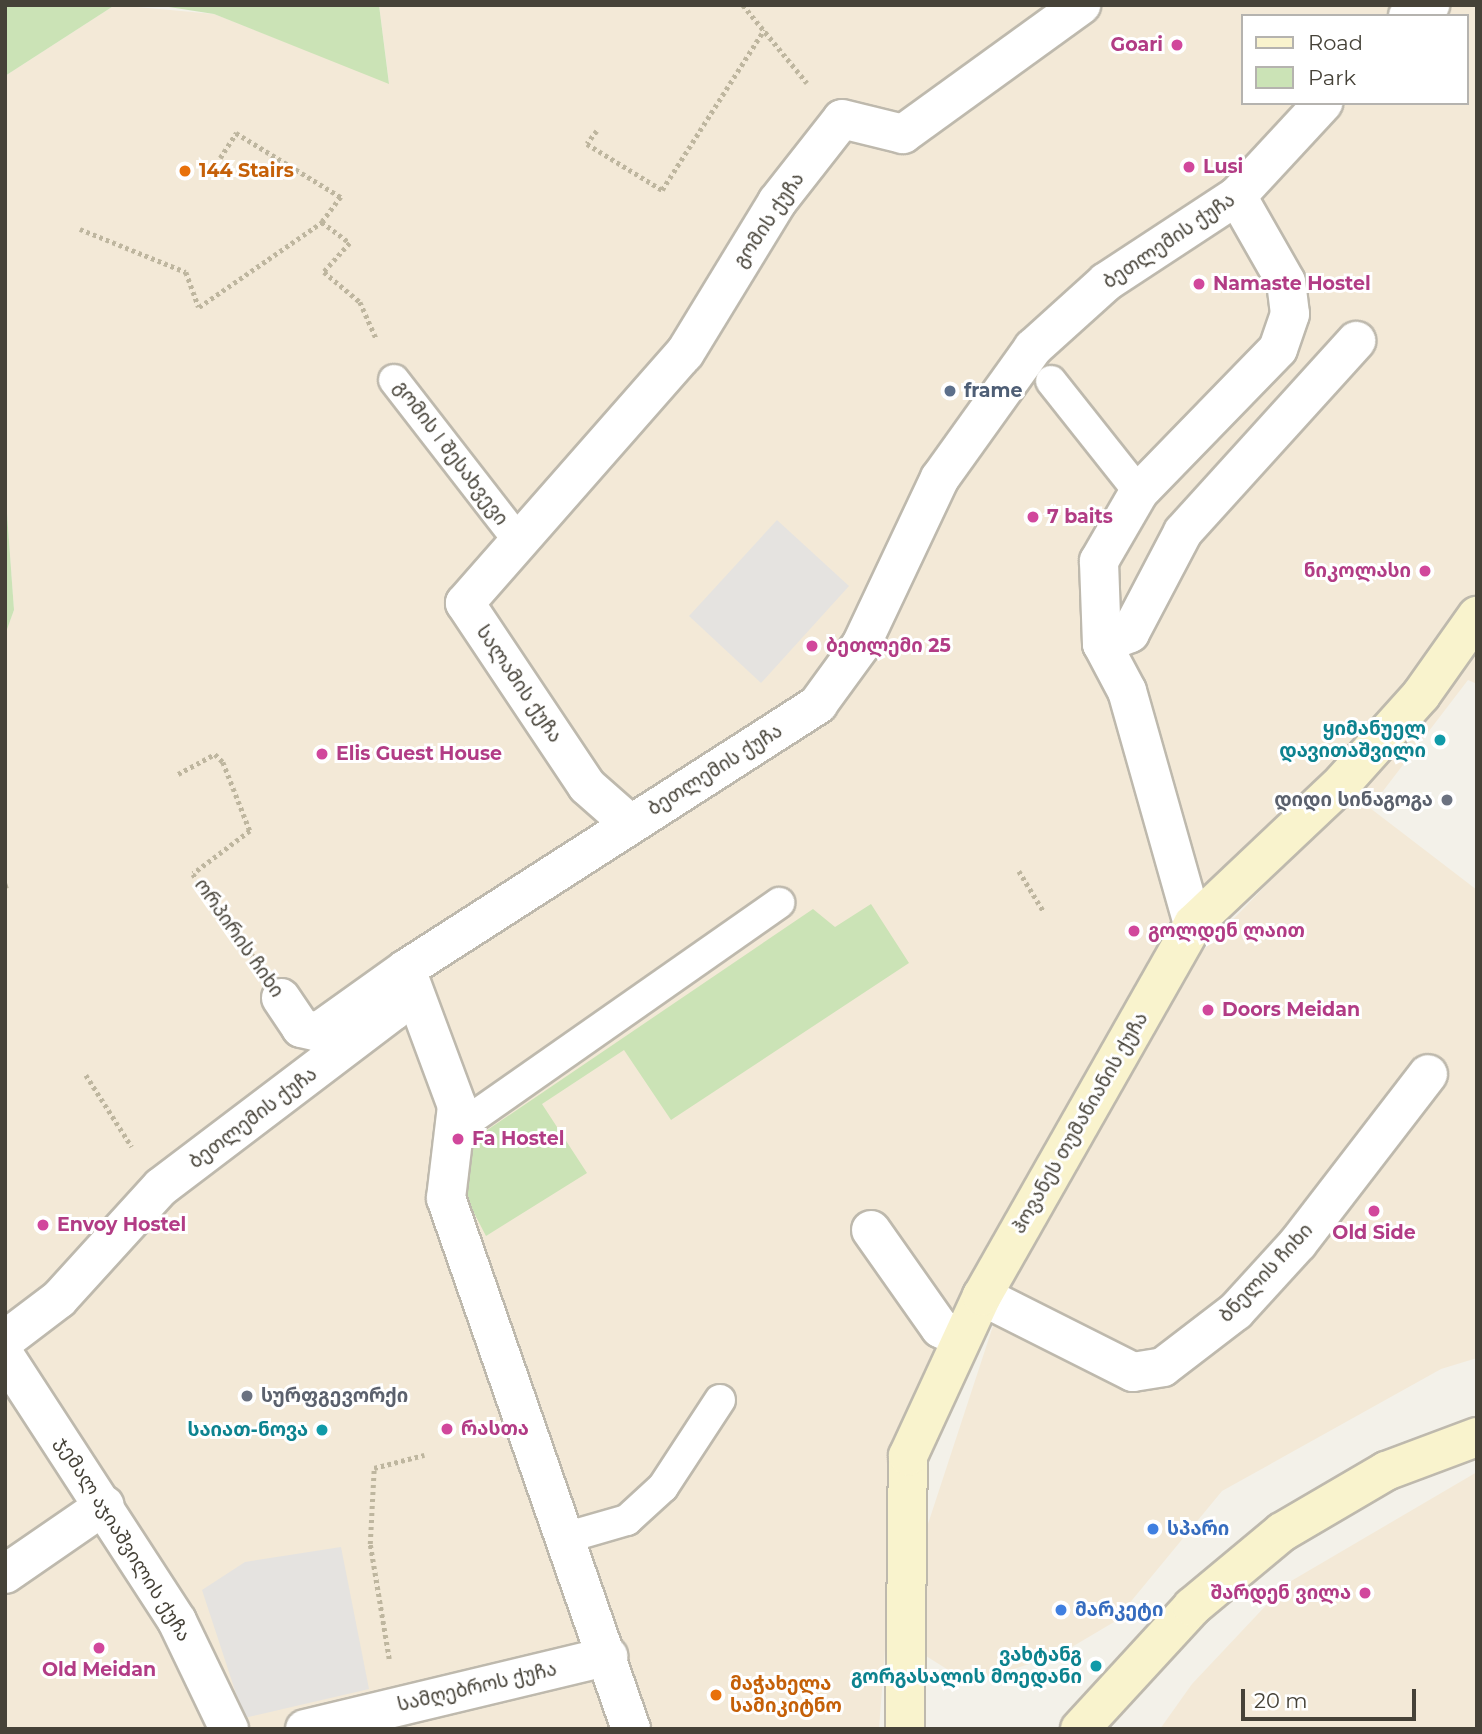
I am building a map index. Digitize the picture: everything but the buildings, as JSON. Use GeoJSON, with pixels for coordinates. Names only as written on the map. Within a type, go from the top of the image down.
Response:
{"type":"FeatureCollection","features":[{"type":"Feature","properties":{"kind":"street"},"geometry":{"type":"LineString","coordinates":[[842,118],[903,134],[1081,5]]}},
{"type":"Feature","properties":{"kind":"street"},"geometry":{"type":"LineString","coordinates":[[1412,14],[1430,5]]}},
{"type":"Feature","properties":{"kind":"street","name":"ბეთლემის ქუჩა"},"geometry":{"type":"LineString","coordinates":[[5,1340],[59,1299],[161,1187],[393,1011],[406,969],[629,823],[818,704],[861,645],[940,478],[1032,348],[1106,282],[1237,196],[1322,105]]}},
{"type":"Feature","properties":{"kind":"street","name":"გომის ქუჩა"},"geometry":{"type":"LineString","coordinates":[[518,540],[685,353],[777,202],[842,118]]}},
{"type":"Feature","properties":{"kind":"street"},"geometry":{"type":"LineString","coordinates":[[1193,924],[1127,691],[1102,644],[1099,561],[1139,492],[1278,349],[1290,314],[1286,282],[1237,196]]}},
{"type":"Feature","properties":{"kind":"street"},"geometry":{"type":"LineString","coordinates":[[1102,644],[1130,633],[1183,531],[1356,341]]}},
{"type":"Feature","properties":{"kind":"street","name":"სალამის ქუჩა"},"geometry":{"type":"LineString","coordinates":[[518,540],[465,603],[587,786],[629,823]]}},
{"type":"Feature","properties":{"kind":"street","name":"ჰოვანეს თუმანიანის ქუჩა"},"geometry":{"type":"LineString","coordinates":[[905,1729],[908,1457],[960,1338],[1193,924],[1343,782],[1421,695],[1477,617]]}},
{"type":"Feature","properties":{"kind":"street"},"geometry":{"type":"LineString","coordinates":[[406,969],[428,1037],[448,1071],[457,1106],[446,1198],[561,1539],[608,1656],[631,1729]]}},
{"type":"Feature","properties":{"kind":"street","name":"ორპირის ჩიხი"},"geometry":{"type":"LineString","coordinates":[[281,999],[302,1028],[318,1032],[406,969]]}},
{"type":"Feature","properties":{"kind":"street","name":"ბნელის ჩიხი"},"geometry":{"type":"LineString","coordinates":[[982,1296],[1133,1372],[1163,1367],[1236,1311],[1289,1253],[1428,1074]]}},
{"type":"Feature","properties":{"kind":"street"},"geometry":{"type":"LineString","coordinates":[[871,1230],[940,1328],[960,1338]]}},
{"type":"Feature","properties":{"kind":"street","name":"ჯემალ აჯიაშვილის ქუჩა"},"geometry":{"type":"LineString","coordinates":[[5,1356],[105,1505],[177,1621],[229,1729]]}},
{"type":"Feature","properties":{"kind":"street"},"geometry":{"type":"LineString","coordinates":[[1080,1729],[1192,1607],[1282,1532],[1387,1472],[1477,1437]]}},
{"type":"Feature","properties":{"kind":"street"},"geometry":{"type":"LineString","coordinates":[[5,1574],[105,1505]]}},
{"type":"Feature","properties":{"kind":"street","name":"სამღებროს ქუჩა"},"geometry":{"type":"LineString","coordinates":[[305,1729],[608,1656]]}},
{"type":"Feature","properties":{"kind":"lane","name":"გომის I შესახვევი"},"geometry":{"type":"LineString","coordinates":[[394,380],[518,540]]}},
{"type":"Feature","properties":{"kind":"lane"},"geometry":{"type":"LineString","coordinates":[[1051,381],[1139,492]]}},
{"type":"Feature","properties":{"kind":"lane"},"geometry":{"type":"LineString","coordinates":[[455,1130],[779,902]]}},
{"type":"Feature","properties":{"kind":"lane"},"geometry":{"type":"LineString","coordinates":[[561,1539],[626,1520],[663,1487],[720,1400]]}},
{"type":"Feature","properties":{"kind":"path"},"geometry":{"type":"LineString","coordinates":[[743,5],[764,30],[768,42],[842,118]]}},
{"type":"Feature","properties":{"kind":"path"},"geometry":{"type":"LineString","coordinates":[[597,131],[587,145],[662,190],[764,30]]}},
{"type":"Feature","properties":{"kind":"path"},"geometry":{"type":"LineString","coordinates":[[80,229],[186,272],[199,307],[322,222],[341,197],[236,132],[220,158]]}},
{"type":"Feature","properties":{"kind":"path","name":"გომის I შესახვევი"},"geometry":{"type":"LineString","coordinates":[[322,222],[349,243],[324,272],[360,302],[394,380]]}},
{"type":"Feature","properties":{"kind":"path","name":"ორპირის ჩიხი"},"geometry":{"type":"LineString","coordinates":[[178,774],[215,754],[223,762],[250,831],[193,874],[281,999]]}},
{"type":"Feature","properties":{"kind":"path"},"geometry":{"type":"LineString","coordinates":[[1019,871],[1044,912]]}},
{"type":"Feature","properties":{"kind":"path"},"geometry":{"type":"LineString","coordinates":[[86,1075],[135,1152]]}},
{"type":"Feature","properties":{"kind":"path"},"geometry":{"type":"LineString","coordinates":[[390,1669],[370,1544],[373,1468],[424,1455]]}},
{"type":"Feature","properties":{"kind":"shaded area"},"geometry":{"type":"Polygon","coordinates":[[[115,5],[214,14],[389,83],[379,5],[1477,5],[1477,604],[1416,689],[1198,909],[900,1453],[879,1729],[5,1729],[5,635],[14,610],[5,486],[5,76],[115,5]]]}},
{"type":"Feature","properties":{"kind":"shaded area"},"geometry":{"type":"Polygon","coordinates":[[[777,520],[849,586],[761,683],[689,616],[777,520]]]}},
{"type":"Feature","properties":{"kind":"shaded area"},"geometry":{"type":"Polygon","coordinates":[[[1477,633],[1477,684],[1468,680],[1370,808],[1477,890],[1477,1358],[1441,1369],[1222,1491],[1114,1622],[1060,1654],[986,1678],[958,1676],[926,1656],[927,1527],[1012,1268],[1192,962],[1433,712],[1477,633]]]}},
{"type":"Feature","properties":{"kind":"shaded area"},"geometry":{"type":"Polygon","coordinates":[[[1477,1472],[1477,1729],[1160,1729],[1192,1684],[1286,1584],[1477,1472]]]}},
{"type":"Feature","properties":{"kind":"shaded area"},"geometry":{"type":"Polygon","coordinates":[[[341,1547],[369,1689],[244,1718],[202,1590],[245,1562],[341,1547]]]}},
{"type":"Feature","properties":{"kind":"green space"},"geometry":{"type":"Polygon","coordinates":[[[5,5],[115,5],[5,76],[5,5]]]}},
{"type":"Feature","properties":{"kind":"green space"},"geometry":{"type":"Polygon","coordinates":[[[156,5],[379,5],[389,84],[214,14],[156,5]]]}},
{"type":"Feature","properties":{"kind":"green space"},"geometry":{"type":"Polygon","coordinates":[[[5,486],[14,610],[5,635],[5,486]]]}},
{"type":"Feature","properties":{"kind":"green space"},"geometry":{"type":"Polygon","coordinates":[[[871,904],[909,963],[671,1120],[624,1050],[542,1104],[587,1173],[486,1236],[461,1188],[471,1141],[813,909],[835,927],[871,904]]]}},
{"type":"Feature","properties":{"kind":"place","name":"Goari"},"geometry":{"type":"Point","coordinates":[1177,45]}},
{"type":"Feature","properties":{"kind":"place","name":"Lusi"},"geometry":{"type":"Point","coordinates":[1189,167]}},
{"type":"Feature","properties":{"kind":"place","name":"144 Stairs"},"geometry":{"type":"Point","coordinates":[185,171]}},
{"type":"Feature","properties":{"kind":"place","name":"Namaste Hostel"},"geometry":{"type":"Point","coordinates":[1199,284]}},
{"type":"Feature","properties":{"kind":"place","name":"frame"},"geometry":{"type":"Point","coordinates":[950,391]}},
{"type":"Feature","properties":{"kind":"place","name":"7 baits"},"geometry":{"type":"Point","coordinates":[1033,517]}},
{"type":"Feature","properties":{"kind":"place","name":"ნიკოლასი"},"geometry":{"type":"Point","coordinates":[1425,571]}},
{"type":"Feature","properties":{"kind":"place","name":"ბეთლემი 25"},"geometry":{"type":"Point","coordinates":[812,646]}},
{"type":"Feature","properties":{"kind":"place","name":"ყიმანუელ დავითაშვილი"},"geometry":{"type":"Point","coordinates":[1440,740]}},
{"type":"Feature","properties":{"kind":"place","name":"Elis Guest House"},"geometry":{"type":"Point","coordinates":[322,754]}},
{"type":"Feature","properties":{"kind":"place","name":"დიდი სინაგოგა"},"geometry":{"type":"Point","coordinates":[1447,800]}},
{"type":"Feature","properties":{"kind":"place","name":"გოლდენ ლაით"},"geometry":{"type":"Point","coordinates":[1134,931]}},
{"type":"Feature","properties":{"kind":"place","name":"Doors Meidan"},"geometry":{"type":"Point","coordinates":[1208,1010]}},
{"type":"Feature","properties":{"kind":"place","name":"Fa Hostel"},"geometry":{"type":"Point","coordinates":[458,1139]}},
{"type":"Feature","properties":{"kind":"place","name":"Old Side"},"geometry":{"type":"Point","coordinates":[1374,1211]}},
{"type":"Feature","properties":{"kind":"place","name":"Envoy Hostel"},"geometry":{"type":"Point","coordinates":[43,1225]}},
{"type":"Feature","properties":{"kind":"place","name":"სურფგევორქი"},"geometry":{"type":"Point","coordinates":[247,1396]}},
{"type":"Feature","properties":{"kind":"place","name":"რასთა"},"geometry":{"type":"Point","coordinates":[447,1429]}},
{"type":"Feature","properties":{"kind":"place","name":"საიათ-ნოვა"},"geometry":{"type":"Point","coordinates":[322,1430]}},
{"type":"Feature","properties":{"kind":"place","name":"სპარი"},"geometry":{"type":"Point","coordinates":[1153,1529]}},
{"type":"Feature","properties":{"kind":"place","name":"შარდენ ვილა"},"geometry":{"type":"Point","coordinates":[1365,1593]}},
{"type":"Feature","properties":{"kind":"place","name":"მარკეტი"},"geometry":{"type":"Point","coordinates":[1061,1610]}},
{"type":"Feature","properties":{"kind":"place","name":"Old Meidan"},"geometry":{"type":"Point","coordinates":[99,1648]}},
{"type":"Feature","properties":{"kind":"place","name":"ვახტანგ გორგასალის მოედანი"},"geometry":{"type":"Point","coordinates":[1096,1666]}},
{"type":"Feature","properties":{"kind":"place","name":"მაჭახელა სამიკიტნო"},"geometry":{"type":"Point","coordinates":[716,1695]}}]}
